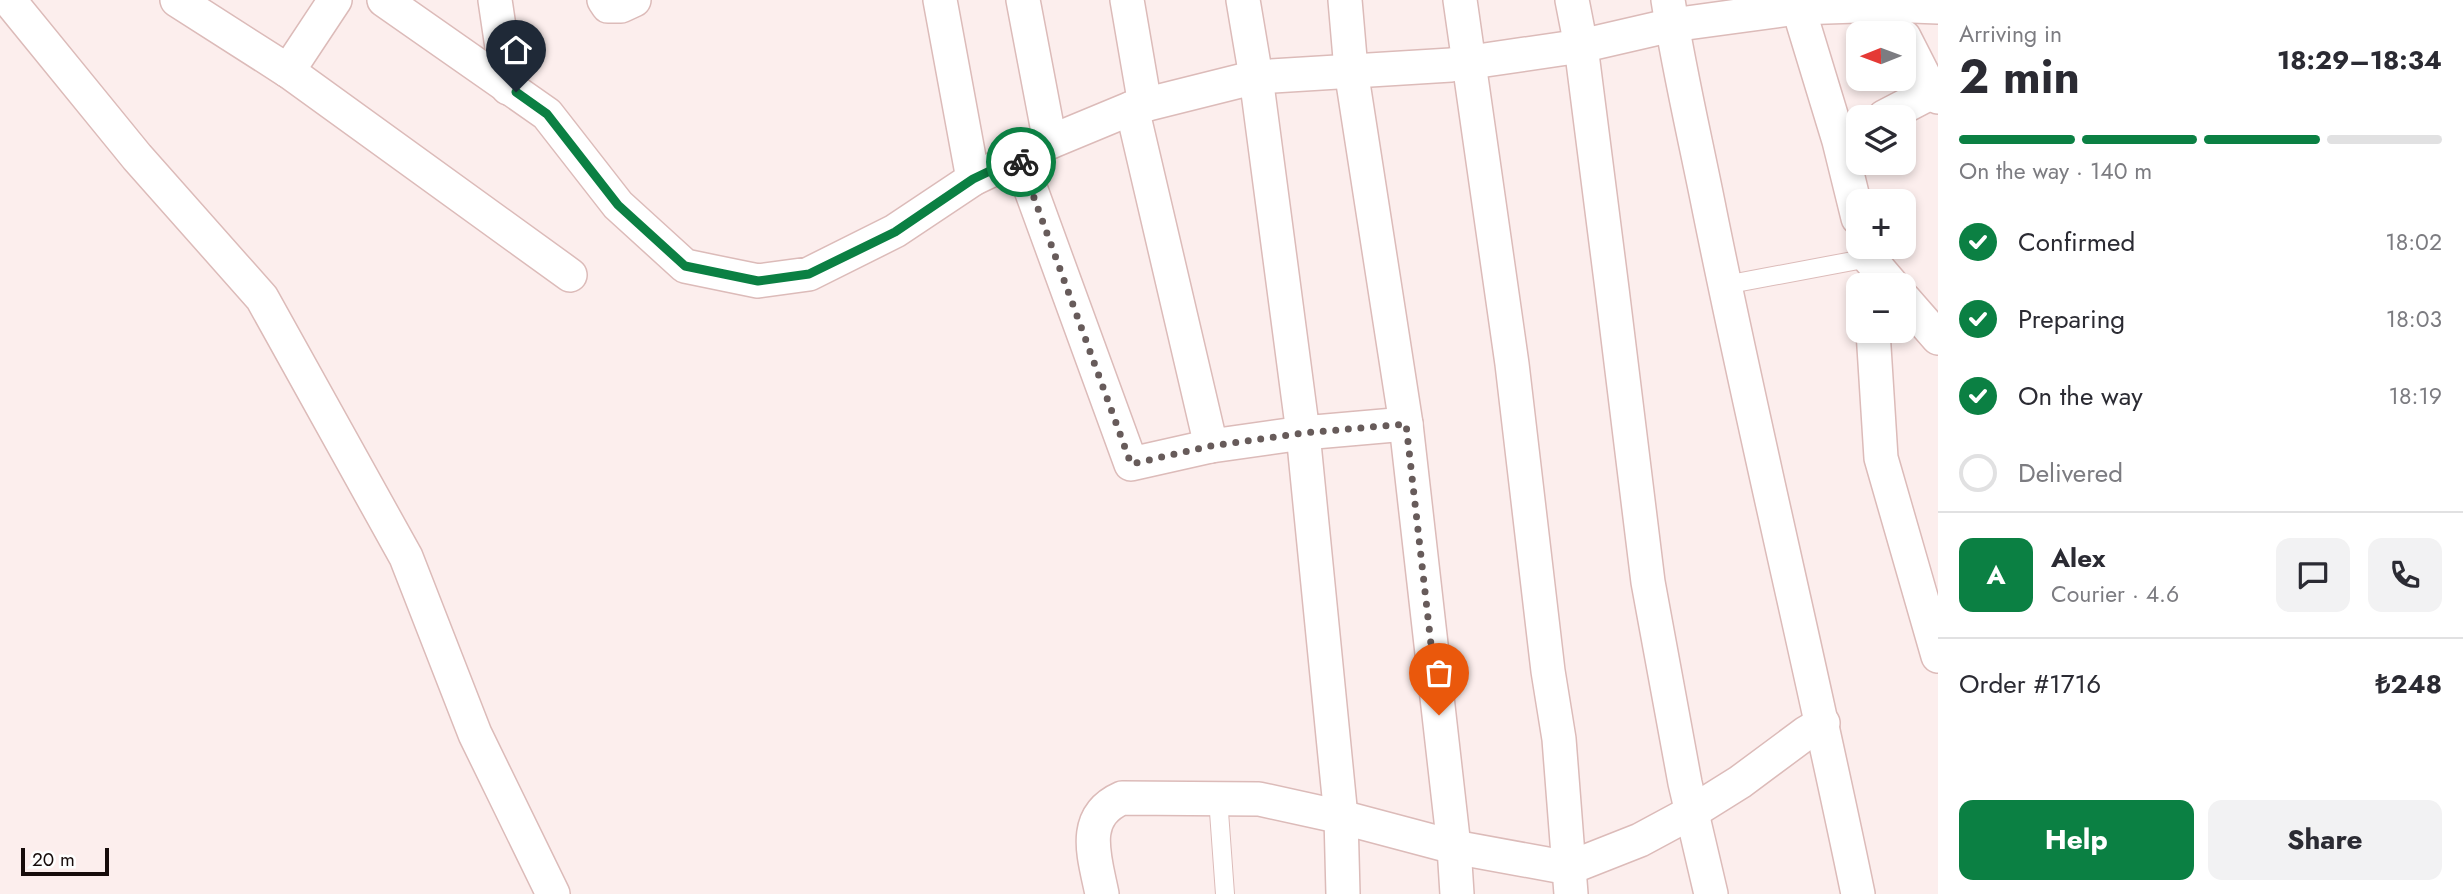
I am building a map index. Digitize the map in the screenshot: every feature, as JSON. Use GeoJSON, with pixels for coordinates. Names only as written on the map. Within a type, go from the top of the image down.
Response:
{"type":"FeatureCollection","features":[{"type":"Feature","properties":{"kind":"street"},"geometry":{"type":"LineString","coordinates":[[9,0],[137,157],[262,298],[406,557],[475,734],[553,894]]}},
{"type":"Feature","properties":{"kind":"street"},"geometry":{"type":"LineString","coordinates":[[177,0],[288,71],[570,275]]}},
{"type":"Feature","properties":{"kind":"street"},"geometry":{"type":"LineString","coordinates":[[288,71],[335,0]]}},
{"type":"Feature","properties":{"kind":"street"},"geometry":{"type":"LineString","coordinates":[[495,0],[508,88]]}},
{"type":"Feature","properties":{"kind":"street"},"geometry":{"type":"LineString","coordinates":[[604,0],[608,6],[621,6],[634,0]]}},
{"type":"Feature","properties":{"kind":"street"},"geometry":{"type":"LineString","coordinates":[[940,0],[973,179]]}},
{"type":"Feature","properties":{"kind":"street"},"geometry":{"type":"LineString","coordinates":[[1023,0],[1050,142]]}},
{"type":"Feature","properties":{"kind":"street"},"geometry":{"type":"LineString","coordinates":[[1127,0],[1139,106],[1211,446]]}},
{"type":"Feature","properties":{"kind":"street"},"geometry":{"type":"LineString","coordinates":[[1243,0],[1256,77],[1303,433],[1341,817],[1343,894]]}},
{"type":"Feature","properties":{"kind":"street"},"geometry":{"type":"LineString","coordinates":[[1345,0],[1351,70],[1406,424],[1457,894]]}},
{"type":"Feature","properties":{"kind":"street"},"geometry":{"type":"LineString","coordinates":[[1460,0],[1512,364],[1548,671],[1559,739],[1570,881]]}},
{"type":"Feature","properties":{"kind":"street"},"geometry":{"type":"LineString","coordinates":[[1572,0],[1581,46],[1647,582],[1692,812],[1711,894]]}},
{"type":"Feature","properties":{"kind":"street"},"geometry":{"type":"LineString","coordinates":[[399,5],[508,88],[547,114],[618,205],[685,266],[758,281],[809,274],[895,232],[973,179],[1050,142],[1139,106],[1256,77],[1470,62],[1581,46],[1670,13],[1796,4],[1879,21]]}},
{"type":"Feature","properties":{"kind":"street"},"geometry":{"type":"LineString","coordinates":[[1796,4],[1846,129]]}},
{"type":"Feature","properties":{"kind":"street"},"geometry":{"type":"LineString","coordinates":[[1907,21],[1938,7]]}},
{"type":"Feature","properties":{"kind":"street"},"geometry":{"type":"LineString","coordinates":[[1670,13],[1724,285],[1794,606],[1823,723],[1858,894]]}},
{"type":"Feature","properties":{"kind":"street"},"geometry":{"type":"LineString","coordinates":[[1912,105],[1935,95],[1916,59]]}},
{"type":"Feature","properties":{"kind":"street"},"geometry":{"type":"LineString","coordinates":[[1019,157],[1131,464],[1211,446],[1303,433],[1406,424]]}},
{"type":"Feature","properties":{"kind":"street"},"geometry":{"type":"LineString","coordinates":[[1916,313],[1938,338]]}},
{"type":"Feature","properties":{"kind":"street"},"geometry":{"type":"LineString","coordinates":[[1874,343],[1881,458],[1938,656]]}},
{"type":"Feature","properties":{"kind":"street"},"geometry":{"type":"LineString","coordinates":[[1102,894],[1093,834],[1095,824],[1107,807],[1122,798],[1259,799],[1341,817],[1570,881],[1692,812],[1740,782],[1823,723]]}},
{"type":"Feature","properties":{"kind":"lane"},"geometry":{"type":"LineString","coordinates":[[1724,285],[1868,263]]}},
{"type":"Feature","properties":{"kind":"lane"},"geometry":{"type":"LineString","coordinates":[[1218,799],[1225,894]]}},
{"type":"Feature","properties":{"kind":"way so far"},"geometry":{"type":"LineString","coordinates":[[1021,162],[1131,464],[1211,446],[1303,433],[1406,424],[1439,715]]}},
{"type":"Feature","properties":{"kind":"route"},"geometry":{"type":"LineString","coordinates":[[516,92],[547,114],[618,205],[685,266],[758,281],[809,274],[895,232],[973,179],[1019,157],[1021,162]]}}]}
